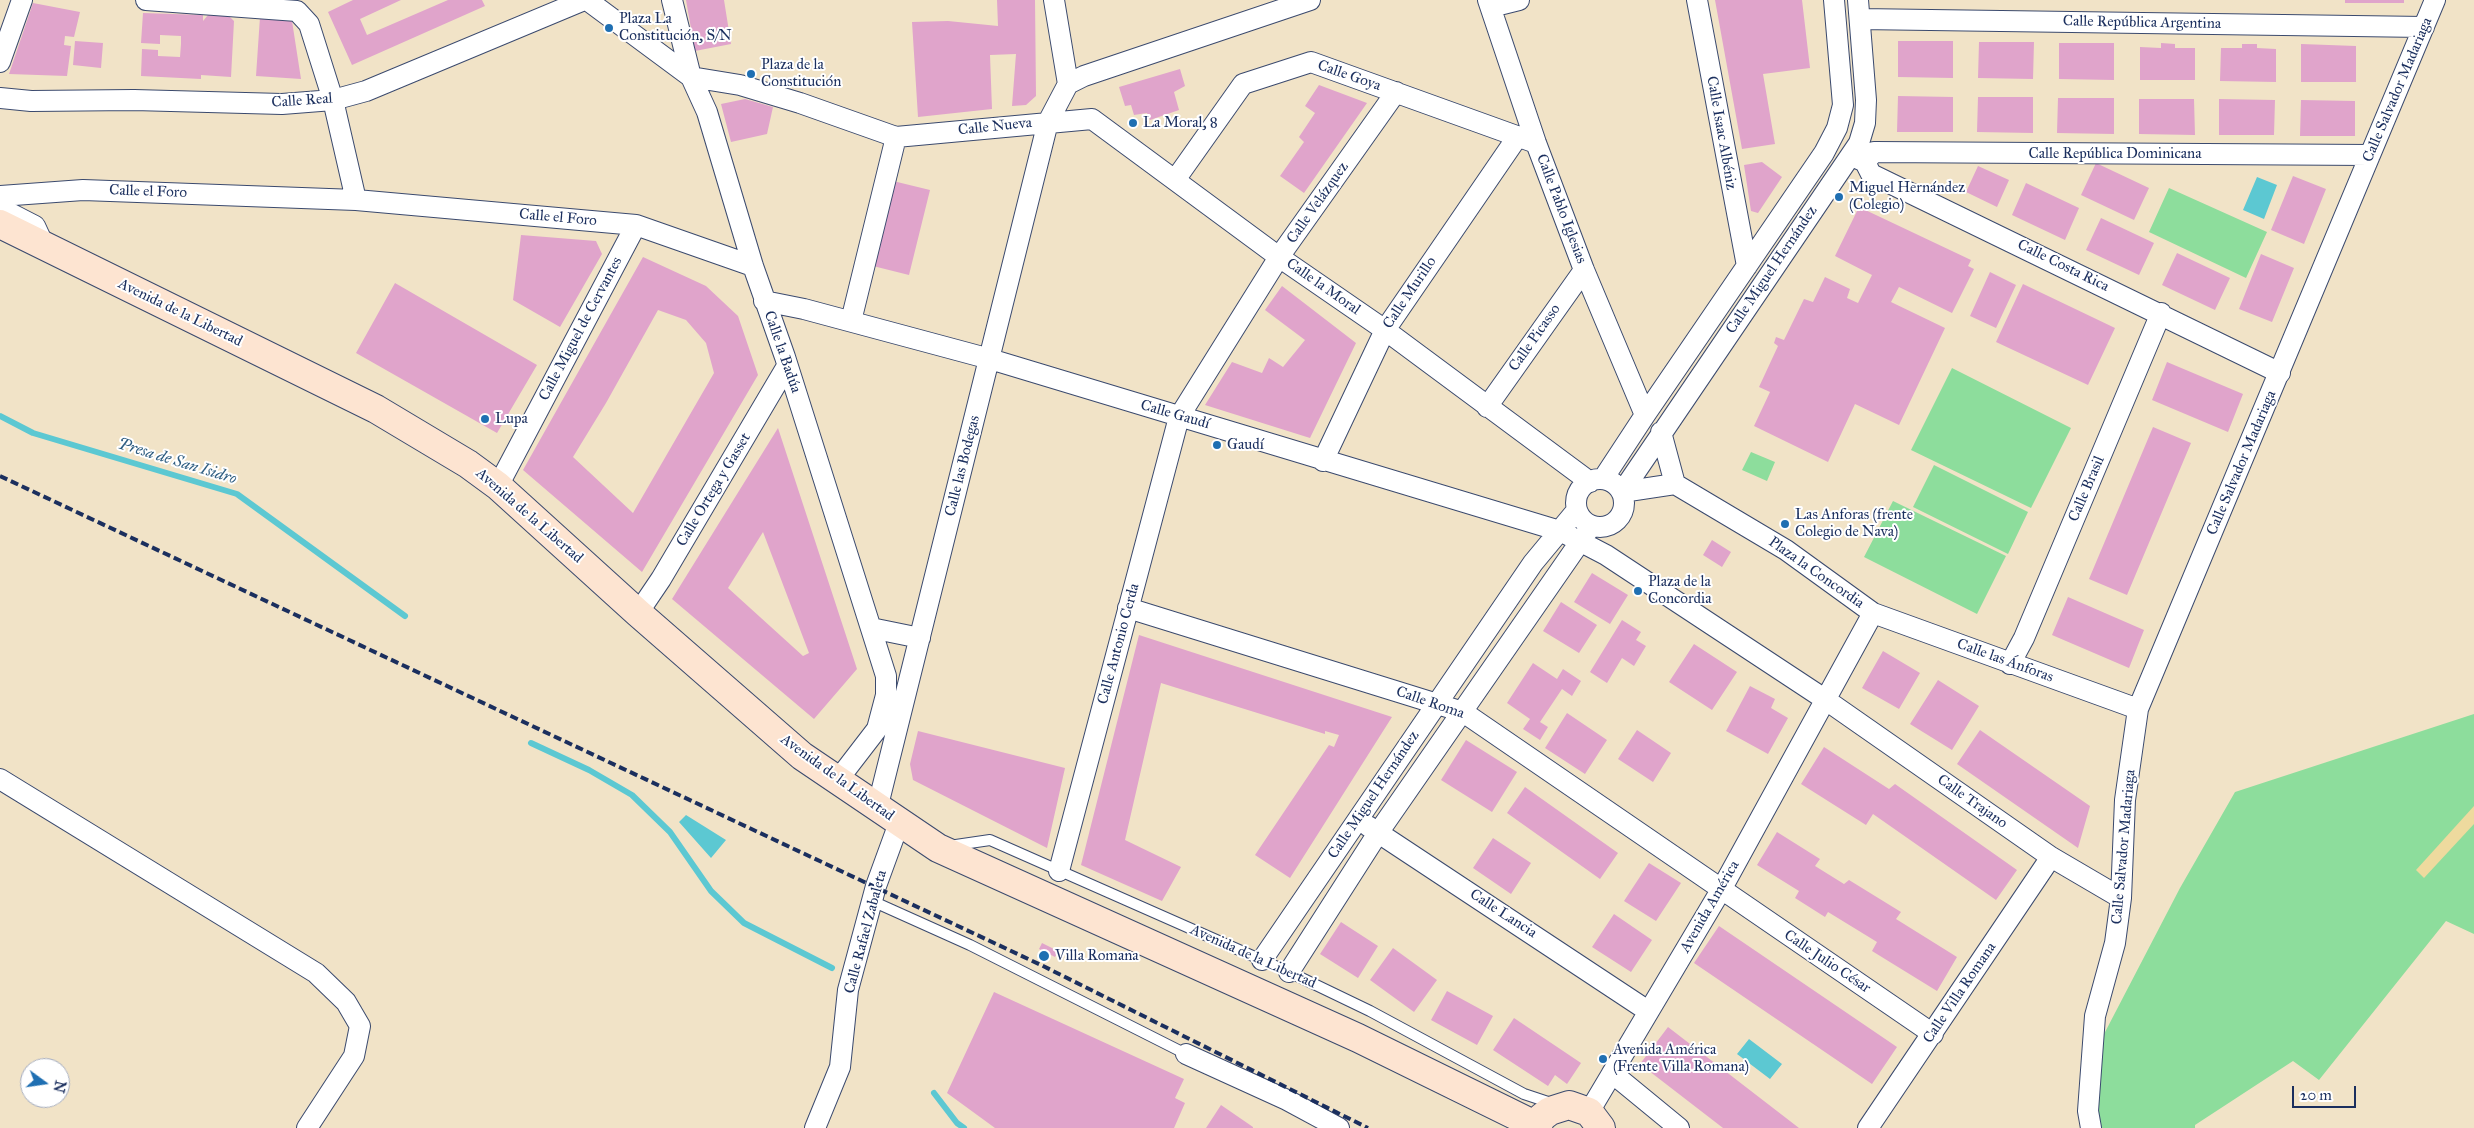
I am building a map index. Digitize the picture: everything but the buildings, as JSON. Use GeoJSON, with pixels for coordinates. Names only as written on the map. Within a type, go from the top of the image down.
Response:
{"type":"FeatureCollection","features":[{"type":"Feature","properties":{"kind":"main road","name":"Avenida de la Libertad"},"geometry":{"type":"LineString","coordinates":[[0,224],[376,409],[468,464],[498,486],[638,613],[802,756],[836,781],[938,848],[1349,1034],[1536,1127]]}},
{"type":"Feature","properties":{"kind":"main road"},"geometry":{"type":"LineString","coordinates":[[1536,1127],[1542,1117],[1560,1106],[1577,1106],[1595,1120]]}},
{"type":"Feature","properties":{"kind":"street"},"geometry":{"type":"LineString","coordinates":[[0,62],[22,0]]}},
{"type":"Feature","properties":{"kind":"street"},"geometry":{"type":"LineString","coordinates":[[146,0],[297,11],[309,24],[333,100],[356,200]]}},
{"type":"Feature","properties":{"kind":"street","name":"Calle Real"},"geometry":{"type":"LineString","coordinates":[[0,98],[31,101],[134,100],[282,104],[333,100],[366,91],[586,0]]}},
{"type":"Feature","properties":{"kind":"street","name":"Calle la Badúa"},"geometry":{"type":"LineString","coordinates":[[586,0],[691,77]]}},
{"type":"Feature","properties":{"kind":"street","name":"Calle la Badúa"},"geometry":{"type":"LineString","coordinates":[[672,0],[691,77],[707,112],[764,301],[787,366],[886,676],[886,695],[877,729],[836,781]]}},
{"type":"Feature","properties":{"kind":"street"},"geometry":{"type":"LineString","coordinates":[[1054,0],[1068,84],[1084,76],[1310,0]]}},
{"type":"Feature","properties":{"kind":"street"},"geometry":{"type":"LineString","coordinates":[[1489,3],[1519,0]]}},
{"type":"Feature","properties":{"kind":"street","name":"Calle Isaac Albéniz"},"geometry":{"type":"LineString","coordinates":[[1697,0],[1747,266]]}},
{"type":"Feature","properties":{"kind":"street","name":"Calle Miguel Hernández"},"geometry":{"type":"LineString","coordinates":[[1596,480],[1644,415],[1824,154],[1837,128],[1843,105],[1834,0]]}},
{"type":"Feature","properties":{"kind":"street","name":"Calle Salvador Madariaga"},"geometry":{"type":"LineString","coordinates":[[2091,1128],[2088,1111],[2095,1016],[2115,943],[2121,898],[2126,800],[2138,709],[2435,0]]}},
{"type":"Feature","properties":{"kind":"street","name":"Calle Pablo Iglesias"},"geometry":{"type":"LineString","coordinates":[[1489,3],[1527,139],[1644,415]]}},
{"type":"Feature","properties":{"kind":"street","name":"Calle Miguel Hernández"},"geometry":{"type":"LineString","coordinates":[[1622,492],[1661,432],[1858,159],[1866,123],[1859,10]]}},
{"type":"Feature","properties":{"kind":"street","name":"Calle República Argentina"},"geometry":{"type":"LineString","coordinates":[[1859,10],[2424,27]]}},
{"type":"Feature","properties":{"kind":"street","name":"Calle Goya"},"geometry":{"type":"LineString","coordinates":[[1175,180],[1243,84],[1310,62],[1527,139]]}},
{"type":"Feature","properties":{"kind":"street","name":"Calle Nueva"},"geometry":{"type":"LineString","coordinates":[[691,77],[740,86],[800,103],[896,137],[1048,122],[1068,84]]}},
{"type":"Feature","properties":{"kind":"street","name":"Calle Velázquez"},"geometry":{"type":"LineString","coordinates":[[1178,417],[1280,257],[1396,92]]}},
{"type":"Feature","properties":{"kind":"street","name":"Calle Real"},"geometry":{"type":"LineString","coordinates":[[0,110],[31,101]]}},
{"type":"Feature","properties":{"kind":"street","name":"Calle la Moral"},"geometry":{"type":"LineString","coordinates":[[1048,122],[1092,119],[1280,257],[1385,330],[1487,407],[1596,480]]}},
{"type":"Feature","properties":{"kind":"street","name":"Calle las Bodegas"},"geometry":{"type":"LineString","coordinates":[[888,816],[900,715],[1048,122]]}},
{"type":"Feature","properties":{"kind":"street"},"geometry":{"type":"LineString","coordinates":[[850,321],[896,137]]}},
{"type":"Feature","properties":{"kind":"street","name":"Calle Murillo"},"geometry":{"type":"LineString","coordinates":[[1323,461],[1385,330],[1527,139]]}},
{"type":"Feature","properties":{"kind":"street","name":"Calle República Dominicana"},"geometry":{"type":"LineString","coordinates":[[1858,159],[1874,152],[2370,155]]}},
{"type":"Feature","properties":{"kind":"street","name":"Calle Costa Rica"},"geometry":{"type":"LineString","coordinates":[[1858,159],[1871,174],[2162,313],[2280,373]]}},
{"type":"Feature","properties":{"kind":"street","name":"Calle el Foro"},"geometry":{"type":"LineString","coordinates":[[0,196],[83,190],[356,200],[636,225],[753,266]]}},
{"type":"Feature","properties":{"kind":"street"},"geometry":{"type":"LineString","coordinates":[[0,208],[35,226],[44,246]]}},
{"type":"Feature","properties":{"kind":"street","name":"Calle Miguel de Cervantes"},"geometry":{"type":"LineString","coordinates":[[498,486],[636,225]]}},
{"type":"Feature","properties":{"kind":"street","name":"Calle Picasso"},"geometry":{"type":"LineString","coordinates":[[1487,407],[1584,270]]}},
{"type":"Feature","properties":{"kind":"street","name":"Calle Gaudí"},"geometry":{"type":"LineString","coordinates":[[764,301],[850,321],[990,359],[1560,531],[1586,533]]}},
{"type":"Feature","properties":{"kind":"street","name":"Calle Brasil"},"geometry":{"type":"LineString","coordinates":[[2010,664],[2024,638],[2162,313]]}},
{"type":"Feature","properties":{"kind":"street","name":"Calle Ortega y Gasset"},"geometry":{"type":"LineString","coordinates":[[638,613],[661,579],[787,366]]}},
{"type":"Feature","properties":{"kind":"street","name":"Calle Antonio Cerda"},"geometry":{"type":"LineString","coordinates":[[1059,871],[1178,417]]}},
{"type":"Feature","properties":{"kind":"street"},"geometry":{"type":"LineString","coordinates":[[1622,492],[1675,484],[1661,432]]}},
{"type":"Feature","properties":{"kind":"street"},"geometry":{"type":"LineString","coordinates":[[1586,533],[1614,523],[1622,515],[1625,504],[1622,492],[1614,483],[1596,480],[1581,489],[1577,499],[1577,510],[1586,533],[1826,700]]}},
{"type":"Feature","properties":{"kind":"street","name":"Plaza la Concordia"},"geometry":{"type":"LineString","coordinates":[[1675,484],[1786,550],[1872,613],[1826,700]]}},
{"type":"Feature","properties":{"kind":"street","name":"Calle Miguel Hernández"},"geometry":{"type":"LineString","coordinates":[[1262,960],[1533,563],[1577,510]]}},
{"type":"Feature","properties":{"kind":"street","name":"Calle Miguel Hernández"},"geometry":{"type":"LineString","coordinates":[[1290,972],[1378,833],[1586,533]]}},
{"type":"Feature","properties":{"kind":"street","name":"Calle Roma"},"geometry":{"type":"LineString","coordinates":[[1128,608],[1463,712],[1721,890]]}},
{"type":"Feature","properties":{"kind":"street","name":"Calle las Ánforas"},"geometry":{"type":"LineString","coordinates":[[1872,613],[2138,709]]}},
{"type":"Feature","properties":{"kind":"street"},"geometry":{"type":"LineString","coordinates":[[871,628],[920,638]]}},
{"type":"Feature","properties":{"kind":"street"},"geometry":{"type":"LineString","coordinates":[[886,676],[900,715]]}},
{"type":"Feature","properties":{"kind":"street","name":"Calle Trajano"},"geometry":{"type":"LineString","coordinates":[[1826,700],[2051,856],[2121,898]]}},
{"type":"Feature","properties":{"kind":"street","name":"Avenida América"},"geometry":{"type":"LineString","coordinates":[[1595,1120],[1612,1073],[1721,890],[1826,700]]}},
{"type":"Feature","properties":{"kind":"street"},"geometry":{"type":"LineString","coordinates":[[0,779],[316,972],[346,1002],[360,1026],[354,1056],[307,1128]]}},
{"type":"Feature","properties":{"kind":"street","name":"Calle Rafael Zabaleta"},"geometry":{"type":"LineString","coordinates":[[816,1128],[840,1067],[848,990],[872,901],[888,816]]}},
{"type":"Feature","properties":{"kind":"street","name":"Calle Lancia"},"geometry":{"type":"LineString","coordinates":[[1358,818],[1648,1011]]}},
{"type":"Feature","properties":{"kind":"street","name":"Calle Villa Romana"},"geometry":{"type":"LineString","coordinates":[[1868,1128],[2051,856]]}},
{"type":"Feature","properties":{"kind":"street","name":"Calle Julio César"},"geometry":{"type":"LineString","coordinates":[[1721,890],[1933,1034]]}},
{"type":"Feature","properties":{"kind":"street"},"geometry":{"type":"LineString","coordinates":[[1186,1054],[1287,1100],[1339,1128]]}},
{"type":"Feature","properties":{"kind":"street"},"geometry":{"type":"LineString","coordinates":[[1612,1073],[1679,1128]]}},
{"type":"Feature","properties":{"kind":"lane","name":"Avenida de la Libertad"},"geometry":{"type":"LineString","coordinates":[[938,848],[990,840],[1290,972],[1370,1011],[1524,1094],[1560,1106]]}},
{"type":"Feature","properties":{"kind":"lane"},"geometry":{"type":"LineString","coordinates":[[872,901],[970,945],[1186,1054]]}},
{"type":"Feature","properties":{"kind":"green space"},"geometry":{"type":"Polygon","coordinates":[[[2169,188],[2267,232],[2246,278],[2149,232],[2169,188]]]}},
{"type":"Feature","properties":{"kind":"green space"},"geometry":{"type":"Polygon","coordinates":[[[1952,368],[2071,428],[2031,508],[1911,450],[1952,368]]]}},
{"type":"Feature","properties":{"kind":"green space"},"geometry":{"type":"Polygon","coordinates":[[[1751,452],[1775,462],[1767,481],[1742,470],[1751,452]]]}},
{"type":"Feature","properties":{"kind":"green space"},"geometry":{"type":"Polygon","coordinates":[[[1934,465],[2028,512],[2008,554],[1913,507],[1934,465]]]}},
{"type":"Feature","properties":{"kind":"green space"},"geometry":{"type":"Polygon","coordinates":[[[1893,501],[2006,556],[1977,614],[1864,557],[1893,501]]]}},
{"type":"Feature","properties":{"kind":"green space"},"geometry":{"type":"Polygon","coordinates":[[[2474,714],[2474,934],[2446,921],[2319,1080],[2293,1061],[2195,1125],[2195,1128],[2100,1128],[2097,1118],[2103,1036],[2180,888],[2235,792],[2474,714]]]}},
{"type":"Feature","properties":{"kind":"sand"},"geometry":{"type":"Polygon","coordinates":[[[2474,806],[2474,824],[2424,878],[2416,870],[2474,806]]]}},
{"type":"Feature","properties":{"kind":"water"},"geometry":{"type":"Polygon","coordinates":[[[2257,177],[2277,185],[2264,219],[2243,210],[2257,177]]]}},
{"type":"Feature","properties":{"kind":"water"},"geometry":{"type":"Polygon","coordinates":[[[686,815],[726,840],[711,858],[679,822],[686,815]]]}},
{"type":"Feature","properties":{"kind":"water"},"geometry":{"type":"Polygon","coordinates":[[[1749,1039],[1782,1064],[1770,1079],[1737,1054],[1749,1039]]]}},
{"type":"Feature","properties":{"kind":"waterway","name":"Presa de San Isidro"},"geometry":{"type":"LineString","coordinates":[[0,416],[33,433],[237,494],[405,616]]}},
{"type":"Feature","properties":{"kind":"waterway","name":"Presa de San Isidro"},"geometry":{"type":"LineString","coordinates":[[531,743],[589,770],[632,795],[670,832],[711,891],[744,923],[832,968]]}},
{"type":"Feature","properties":{"kind":"waterway","name":"Presa de San Isidro"},"geometry":{"type":"LineString","coordinates":[[934,1093],[957,1123],[964,1128]]}},
{"type":"Feature","properties":{"kind":"railway"},"geometry":{"type":"LineString","coordinates":[[0,476],[1041,965],[1368,1128]]}},
{"type":"Feature","properties":{"kind":"place","name":"Plaza La Constitución, S/N"},"geometry":{"type":"Point","coordinates":[609,28]}},
{"type":"Feature","properties":{"kind":"place","name":"Plaza de la Constitución"},"geometry":{"type":"Point","coordinates":[751,74]}},
{"type":"Feature","properties":{"kind":"place","name":"La Moral, 8"},"geometry":{"type":"Point","coordinates":[1133,123]}},
{"type":"Feature","properties":{"kind":"place","name":"Miguel Hernández (Colegio)"},"geometry":{"type":"Point","coordinates":[1839,197]}},
{"type":"Feature","properties":{"kind":"place","name":"Lupa"},"geometry":{"type":"Point","coordinates":[485,419]}},
{"type":"Feature","properties":{"kind":"place","name":"Gaudí"},"geometry":{"type":"Point","coordinates":[1217,445]}},
{"type":"Feature","properties":{"kind":"place","name":"Las Anforas (frente Colegio de Nava)"},"geometry":{"type":"Point","coordinates":[1785,524]}},
{"type":"Feature","properties":{"kind":"place","name":"Plaza de la Concordia"},"geometry":{"type":"Point","coordinates":[1638,591]}},
{"type":"Feature","properties":{"kind":"place","name":"Villa Romana"},"geometry":{"type":"Point","coordinates":[1044,956]}},
{"type":"Feature","properties":{"kind":"place","name":"Avenida América (Frente Villa Romana)"},"geometry":{"type":"Point","coordinates":[1603,1059]}}]}
